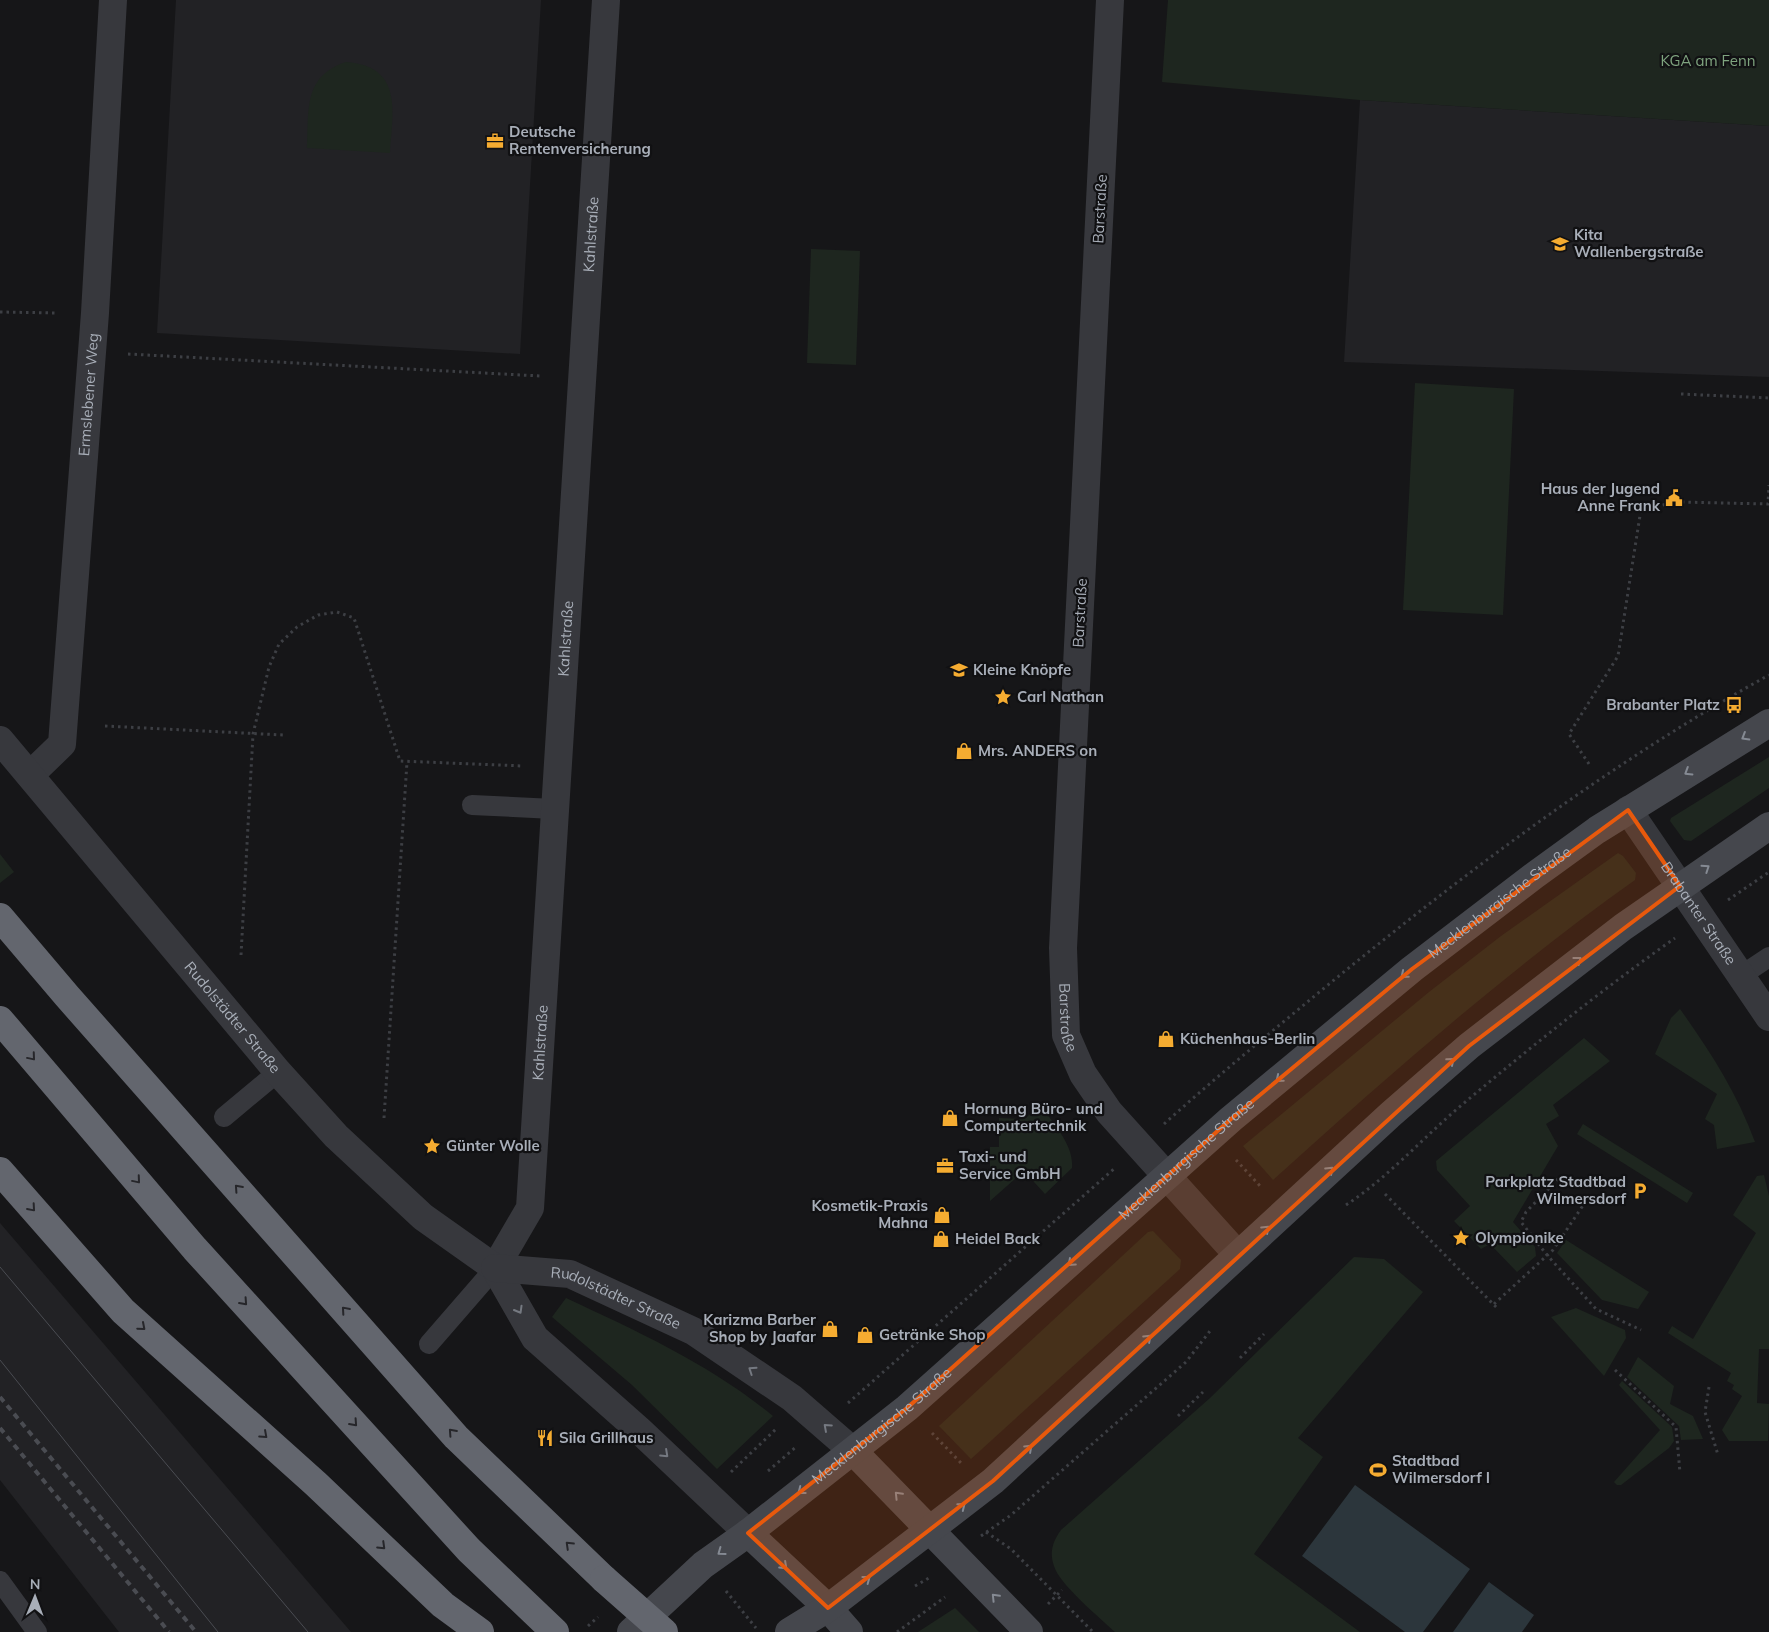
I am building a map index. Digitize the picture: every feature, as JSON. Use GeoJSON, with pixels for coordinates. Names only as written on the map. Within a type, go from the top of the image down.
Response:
{"type":"FeatureCollection","features":[{"type":"Feature","properties":{"kind":"highway"},"geometry":{"type":"LineString","coordinates":[[0,917],[67,996],[456,1437],[604,1579],[664,1632]]}},
{"type":"Feature","properties":{"kind":"highway"},"geometry":{"type":"LineString","coordinates":[[0,1020],[195,1249],[469,1550],[555,1632]]}},
{"type":"Feature","properties":{"kind":"highway"},"geometry":{"type":"LineString","coordinates":[[0,1172],[123,1311],[316,1484],[443,1605],[480,1632]]}},
{"type":"Feature","properties":{"kind":"main road","name":"Mecklenburgische Straße"},"geometry":{"type":"LineString","coordinates":[[631,1632],[704,1565],[748,1533],[930,1389],[1231,1119],[1412,969],[1534,875],[1628,810],[1769,723]]}},
{"type":"Feature","properties":{"kind":"main road"},"geometry":{"type":"LineString","coordinates":[[789,1632],[828,1608],[932,1530],[993,1481],[1384,1120],[1469,1046],[1550,981],[1680,886],[1769,826]]}},
{"type":"Feature","properties":{"kind":"main road","name":"Rudolstädter Straße"},"geometry":{"type":"LineString","coordinates":[[853,1450],[1029,1632]]}},
{"type":"Feature","properties":{"kind":"main road"},"geometry":{"type":"LineString","coordinates":[[748,1533],[828,1608],[850,1632]]}},
{"type":"Feature","properties":{"kind":"street","name":"Ermslebener Weg"},"geometry":{"type":"LineString","coordinates":[[30,775],[62,744],[95,313],[113,0]]}},
{"type":"Feature","properties":{"kind":"street","name":"Kahlstraße"},"geometry":{"type":"LineString","coordinates":[[495,1268],[530,1208],[606,0]]}},
{"type":"Feature","properties":{"kind":"street","name":"Barstraße"},"geometry":{"type":"LineString","coordinates":[[1110,0],[1062,975],[1066,1035],[1083,1074],[1109,1112],[1238,1256]]}},
{"type":"Feature","properties":{"kind":"street","name":"Rudolstädter Straße"},"geometry":{"type":"LineString","coordinates":[[0,740],[278,1072],[336,1136],[423,1217],[495,1268],[535,1338],[625,1417],[748,1533]]}},
{"type":"Feature","properties":{"kind":"street","name":"Brabanter Straße"},"geometry":{"type":"LineString","coordinates":[[1628,810],[1769,1017]]}},
{"type":"Feature","properties":{"kind":"street","name":"Rudolstädter Straße"},"geometry":{"type":"LineString","coordinates":[[495,1268],[570,1274],[693,1331],[792,1398],[853,1450]]}},
{"type":"Feature","properties":{"kind":"lane"},"geometry":{"type":"LineString","coordinates":[[472,805],[554,809]]}},
{"type":"Feature","properties":{"kind":"lane"},"geometry":{"type":"LineString","coordinates":[[1742,975],[1769,957]]}},
{"type":"Feature","properties":{"kind":"lane"},"geometry":{"type":"LineString","coordinates":[[224,1117],[278,1072]]}},
{"type":"Feature","properties":{"kind":"lane"},"geometry":{"type":"LineString","coordinates":[[429,1344],[495,1268]]}},
{"type":"Feature","properties":{"kind":"lane"},"geometry":{"type":"LineString","coordinates":[[0,1581],[37,1632]]}},
{"type":"Feature","properties":{"kind":"path"},"geometry":{"type":"LineString","coordinates":[[0,312],[58,313]]}},
{"type":"Feature","properties":{"kind":"path"},"geometry":{"type":"LineString","coordinates":[[128,354],[540,376]]}},
{"type":"Feature","properties":{"kind":"path"},"geometry":{"type":"LineString","coordinates":[[1681,394],[1769,398]]}},
{"type":"Feature","properties":{"kind":"path"},"geometry":{"type":"LineString","coordinates":[[1589,764],[1569,734],[1618,656],[1641,509],[1678,502],[1768,504],[1769,485]]}},
{"type":"Feature","properties":{"kind":"path"},"geometry":{"type":"LineString","coordinates":[[242,955],[253,734],[268,667],[279,644],[297,627],[318,615],[338,612],[354,618],[400,762],[523,766]]}},
{"type":"Feature","properties":{"kind":"path"},"geometry":{"type":"LineString","coordinates":[[1200,1090],[1403,923],[1491,857],[1631,760],[1729,697],[1769,675]]}},
{"type":"Feature","properties":{"kind":"path"},"geometry":{"type":"LineString","coordinates":[[105,726],[283,735]]}},
{"type":"Feature","properties":{"kind":"path"},"geometry":{"type":"LineString","coordinates":[[384,1118],[407,762]]}},
{"type":"Feature","properties":{"kind":"path"},"geometry":{"type":"LineString","coordinates":[[1755,881],[1769,872]]}},
{"type":"Feature","properties":{"kind":"path"},"geometry":{"type":"LineString","coordinates":[[1344,1206],[1366,1191],[1449,1116],[1534,1044],[1647,958]]}},
{"type":"Feature","properties":{"kind":"path"},"geometry":{"type":"LineString","coordinates":[[1232,1156],[1263,1189]]}},
{"type":"Feature","properties":{"kind":"path"},"geometry":{"type":"LineString","coordinates":[[1558,1179],[1526,1212],[1521,1222],[1547,1255],[1596,1309],[1641,1330]]}},
{"type":"Feature","properties":{"kind":"path"},"geometry":{"type":"LineString","coordinates":[[1384,1194],[1497,1308]]}},
{"type":"Feature","properties":{"kind":"path"},"geometry":{"type":"LineString","coordinates":[[1494,1304],[1553,1250],[1588,1198]]}},
{"type":"Feature","properties":{"kind":"path"},"geometry":{"type":"LineString","coordinates":[[766,1473],[1081,1200]]}},
{"type":"Feature","properties":{"kind":"path"},"geometry":{"type":"LineString","coordinates":[[1011,1515],[1186,1362],[1201,1340],[1213,1327]]}},
{"type":"Feature","properties":{"kind":"path"},"geometry":{"type":"LineString","coordinates":[[1240,1358],[1264,1334]]}},
{"type":"Feature","properties":{"kind":"path"},"geometry":{"type":"LineString","coordinates":[[1616,1370],[1676,1427],[1680,1472]]}},
{"type":"Feature","properties":{"kind":"path"},"geometry":{"type":"LineString","coordinates":[[1709,1387],[1705,1412],[1718,1456]]}},
{"type":"Feature","properties":{"kind":"path"},"geometry":{"type":"LineString","coordinates":[[1178,1416],[1204,1392]]}},
{"type":"Feature","properties":{"kind":"path"},"geometry":{"type":"LineString","coordinates":[[726,1477],[781,1424]]}},
{"type":"Feature","properties":{"kind":"path"},"geometry":{"type":"LineString","coordinates":[[932,1433],[964,1466]]}},
{"type":"Feature","properties":{"kind":"path"},"geometry":{"type":"LineString","coordinates":[[1021,1560],[1093,1632]]}},
{"type":"Feature","properties":{"kind":"path"},"geometry":{"type":"LineString","coordinates":[[1047,1604],[1062,1590]]}},
{"type":"Feature","properties":{"kind":"path"},"geometry":{"type":"LineString","coordinates":[[726,1591],[756,1628]]}},
{"type":"Feature","properties":{"kind":"path"},"geometry":{"type":"LineString","coordinates":[[897,1632],[945,1597]]}},
{"type":"Feature","properties":{"kind":"highlighted area"},"geometry":{"type":"Polygon","coordinates":[[[1628,810],[1680,886],[1469,1046],[993,1481],[828,1608],[748,1533],[907,1408],[1231,1119],[1412,969],[1628,810]]]}},
{"type":"Feature","properties":{"kind":"shaded area"},"geometry":{"type":"Polygon","coordinates":[[[176,0],[541,0],[520,354],[157,333],[176,0]]]}},
{"type":"Feature","properties":{"kind":"shaded area","name":"Kita Wallenbergstraße"},"geometry":{"type":"Polygon","coordinates":[[[1360,100],[1769,126],[1769,377],[1344,362],[1360,100]]]}},
{"type":"Feature","properties":{"kind":"shaded area"},"geometry":{"type":"Polygon","coordinates":[[[0,1223],[351,1632],[119,1632],[0,1480],[0,1223]]]}},
{"type":"Feature","properties":{"kind":"shaded area"},"geometry":{"type":"Polygon","coordinates":[[[1355,1485],[1470,1569],[1423,1632],[1405,1632],[1302,1556],[1355,1485]]]}},
{"type":"Feature","properties":{"kind":"shaded area"},"geometry":{"type":"Polygon","coordinates":[[[1489,1582],[1534,1615],[1522,1632],[1453,1632],[1489,1582]]]}},
{"type":"Feature","properties":{"kind":"green space","name":"KGA am Fenn"},"geometry":{"type":"Polygon","coordinates":[[[1168,0],[1769,0],[1769,126],[1360,100],[1162,82],[1168,0]]]}},
{"type":"Feature","properties":{"kind":"green space"},"geometry":{"type":"Polygon","coordinates":[[[346,62],[364,65],[377,72],[386,81],[392,107],[390,153],[307,148],[309,108],[315,85],[332,68],[346,62]]]}},
{"type":"Feature","properties":{"kind":"green space"},"geometry":{"type":"Polygon","coordinates":[[[811,249],[860,251],[856,365],[807,363],[811,249]]]}},
{"type":"Feature","properties":{"kind":"green space"},"geometry":{"type":"Polygon","coordinates":[[[1415,383],[1514,389],[1503,615],[1403,610],[1415,383]]]}},
{"type":"Feature","properties":{"kind":"green space"},"geometry":{"type":"Polygon","coordinates":[[[1769,757],[1769,788],[1691,841],[1684,840],[1670,821],[1671,818],[1769,757]]]}},
{"type":"Feature","properties":{"kind":"green space"},"geometry":{"type":"Polygon","coordinates":[[[1618,853],[1623,856],[1636,873],[1635,880],[1495,987],[1360,1102],[1273,1180],[1243,1146],[1429,992],[1501,936],[1618,853]]]}},
{"type":"Feature","properties":{"kind":"green space"},"geometry":{"type":"Polygon","coordinates":[[[0,854],[14,872],[0,883],[0,854]]]}},
{"type":"Feature","properties":{"kind":"green space"},"geometry":{"type":"Polygon","coordinates":[[[1680,1009],[1722,1073],[1740,1106],[1755,1142],[1717,1149],[1714,1125],[1705,1119],[1717,1094],[1655,1054],[1671,1018],[1680,1009]]]}},
{"type":"Feature","properties":{"kind":"green space"},"geometry":{"type":"Polygon","coordinates":[[[1584,1038],[1610,1061],[1553,1105],[1559,1116],[1546,1124],[1558,1146],[1513,1222],[1535,1247],[1536,1256],[1517,1272],[1490,1244],[1481,1249],[1454,1221],[1470,1206],[1437,1170],[1436,1161],[1584,1038]]]}},
{"type":"Feature","properties":{"kind":"green space"},"geometry":{"type":"Polygon","coordinates":[[[1042,1107],[1067,1143],[1072,1160],[1072,1168],[1045,1194],[1024,1171],[990,1201],[990,1147],[999,1147],[999,1118],[1023,1119],[1042,1107]]]}},
{"type":"Feature","properties":{"kind":"green space"},"geometry":{"type":"Polygon","coordinates":[[[1583,1124],[1693,1193],[1687,1203],[1577,1134],[1583,1124]]]}},
{"type":"Feature","properties":{"kind":"green space"},"geometry":{"type":"Polygon","coordinates":[[[1764,1175],[1769,1196],[1769,1349],[1759,1349],[1757,1403],[1769,1404],[1768,1441],[1729,1441],[1722,1430],[1742,1396],[1732,1389],[1734,1385],[1727,1381],[1731,1373],[1668,1333],[1672,1326],[1693,1339],[1756,1233],[1733,1215],[1757,1176],[1764,1175]]]}},
{"type":"Feature","properties":{"kind":"green space"},"geometry":{"type":"Polygon","coordinates":[[[1153,1231],[1181,1260],[1180,1269],[971,1459],[939,1426],[1148,1232],[1153,1231]]]}},
{"type":"Feature","properties":{"kind":"green space"},"geometry":{"type":"Polygon","coordinates":[[[1566,1240],[1649,1292],[1638,1309],[1602,1300],[1557,1253],[1566,1240]]]}},
{"type":"Feature","properties":{"kind":"green space"},"geometry":{"type":"Polygon","coordinates":[[[1354,1257],[1384,1259],[1423,1292],[1298,1438],[1323,1457],[1254,1554],[1360,1632],[1115,1632],[1081,1600],[1057,1573],[1052,1551],[1058,1534],[1210,1398],[1354,1257]]]}},
{"type":"Feature","properties":{"kind":"green space"},"geometry":{"type":"Polygon","coordinates":[[[566,1298],[700,1365],[773,1416],[717,1469],[632,1385],[552,1317],[566,1298]]]}},
{"type":"Feature","properties":{"kind":"green space"},"geometry":{"type":"Polygon","coordinates":[[[1576,1308],[1625,1330],[1626,1338],[1604,1376],[1551,1317],[1576,1308]]]}},
{"type":"Feature","properties":{"kind":"green space"},"geometry":{"type":"Polygon","coordinates":[[[1638,1357],[1674,1386],[1670,1404],[1693,1416],[1703,1439],[1681,1440],[1679,1426],[1627,1377],[1638,1357]]]}},
{"type":"Feature","properties":{"kind":"green space"},"geometry":{"type":"Polygon","coordinates":[[[1622,1381],[1672,1427],[1674,1441],[1669,1448],[1621,1485],[1617,1485],[1614,1482],[1660,1430],[1619,1385],[1622,1381]]]}},
{"type":"Feature","properties":{"kind":"green space"},"geometry":{"type":"Polygon","coordinates":[[[955,1608],[979,1632],[918,1632],[955,1608]]]}},
{"type":"Feature","properties":{"kind":"tram line"},"geometry":{"type":"LineString","coordinates":[[0,1267],[308,1632]]}},
{"type":"Feature","properties":{"kind":"tram line"},"geometry":{"type":"LineString","coordinates":[[0,1360],[218,1632]]}},
{"type":"Feature","properties":{"kind":"railway"},"geometry":{"type":"LineString","coordinates":[[0,1397],[196,1632]]}},
{"type":"Feature","properties":{"kind":"railway"},"geometry":{"type":"LineString","coordinates":[[0,1428],[169,1632]]}},
{"type":"Feature","properties":{"kind":"place","name":"Deutsche Rentenversicherung"},"geometry":{"type":"Point","coordinates":[495,141]}},
{"type":"Feature","properties":{"kind":"place","name":"Kita Wallenbergstraße"},"geometry":{"type":"Point","coordinates":[1560,244]}},
{"type":"Feature","properties":{"kind":"place","name":"Haus der Jugend Anne Frank"},"geometry":{"type":"Point","coordinates":[1674,498]}},
{"type":"Feature","properties":{"kind":"place","name":"Kleine Knöpfe"},"geometry":{"type":"Point","coordinates":[959,670]}},
{"type":"Feature","properties":{"kind":"place","name":"Carl Nathan"},"geometry":{"type":"Point","coordinates":[1003,697]}},
{"type":"Feature","properties":{"kind":"place","name":"Brabanter Platz"},"geometry":{"type":"Point","coordinates":[1734,705]}},
{"type":"Feature","properties":{"kind":"place","name":"Mrs. ANDERS on"},"geometry":{"type":"Point","coordinates":[964,751]}},
{"type":"Feature","properties":{"kind":"place","name":"Küchenhaus-Berlin"},"geometry":{"type":"Point","coordinates":[1166,1039]}},
{"type":"Feature","properties":{"kind":"place","name":"Hornung Büro- und Computertechnik"},"geometry":{"type":"Point","coordinates":[950,1118]}},
{"type":"Feature","properties":{"kind":"place","name":"Günter Wolle"},"geometry":{"type":"Point","coordinates":[432,1146]}},
{"type":"Feature","properties":{"kind":"place","name":"Taxi- und Service GmbH"},"geometry":{"type":"Point","coordinates":[945,1166]}},
{"type":"Feature","properties":{"kind":"place","name":"Parkplatz Stadtbad Wilmersdorf"},"geometry":{"type":"Point","coordinates":[1640,1191]}},
{"type":"Feature","properties":{"kind":"place","name":"Kosmetik-Praxis Mahna"},"geometry":{"type":"Point","coordinates":[942,1215]}},
{"type":"Feature","properties":{"kind":"place","name":"Olympionike"},"geometry":{"type":"Point","coordinates":[1461,1238]}},
{"type":"Feature","properties":{"kind":"place","name":"Heidel Back"},"geometry":{"type":"Point","coordinates":[941,1239]}},
{"type":"Feature","properties":{"kind":"place","name":"Karizma Barber Shop by Jaafar"},"geometry":{"type":"Point","coordinates":[830,1329]}},
{"type":"Feature","properties":{"kind":"place","name":"Getränke Shop"},"geometry":{"type":"Point","coordinates":[865,1335]}},
{"type":"Feature","properties":{"kind":"place","name":"Sila Grillhaus"},"geometry":{"type":"Point","coordinates":[545,1438]}},
{"type":"Feature","properties":{"kind":"place","name":"Stadtbad Wilmersdorf I"},"geometry":{"type":"Point","coordinates":[1378,1470]}}]}
